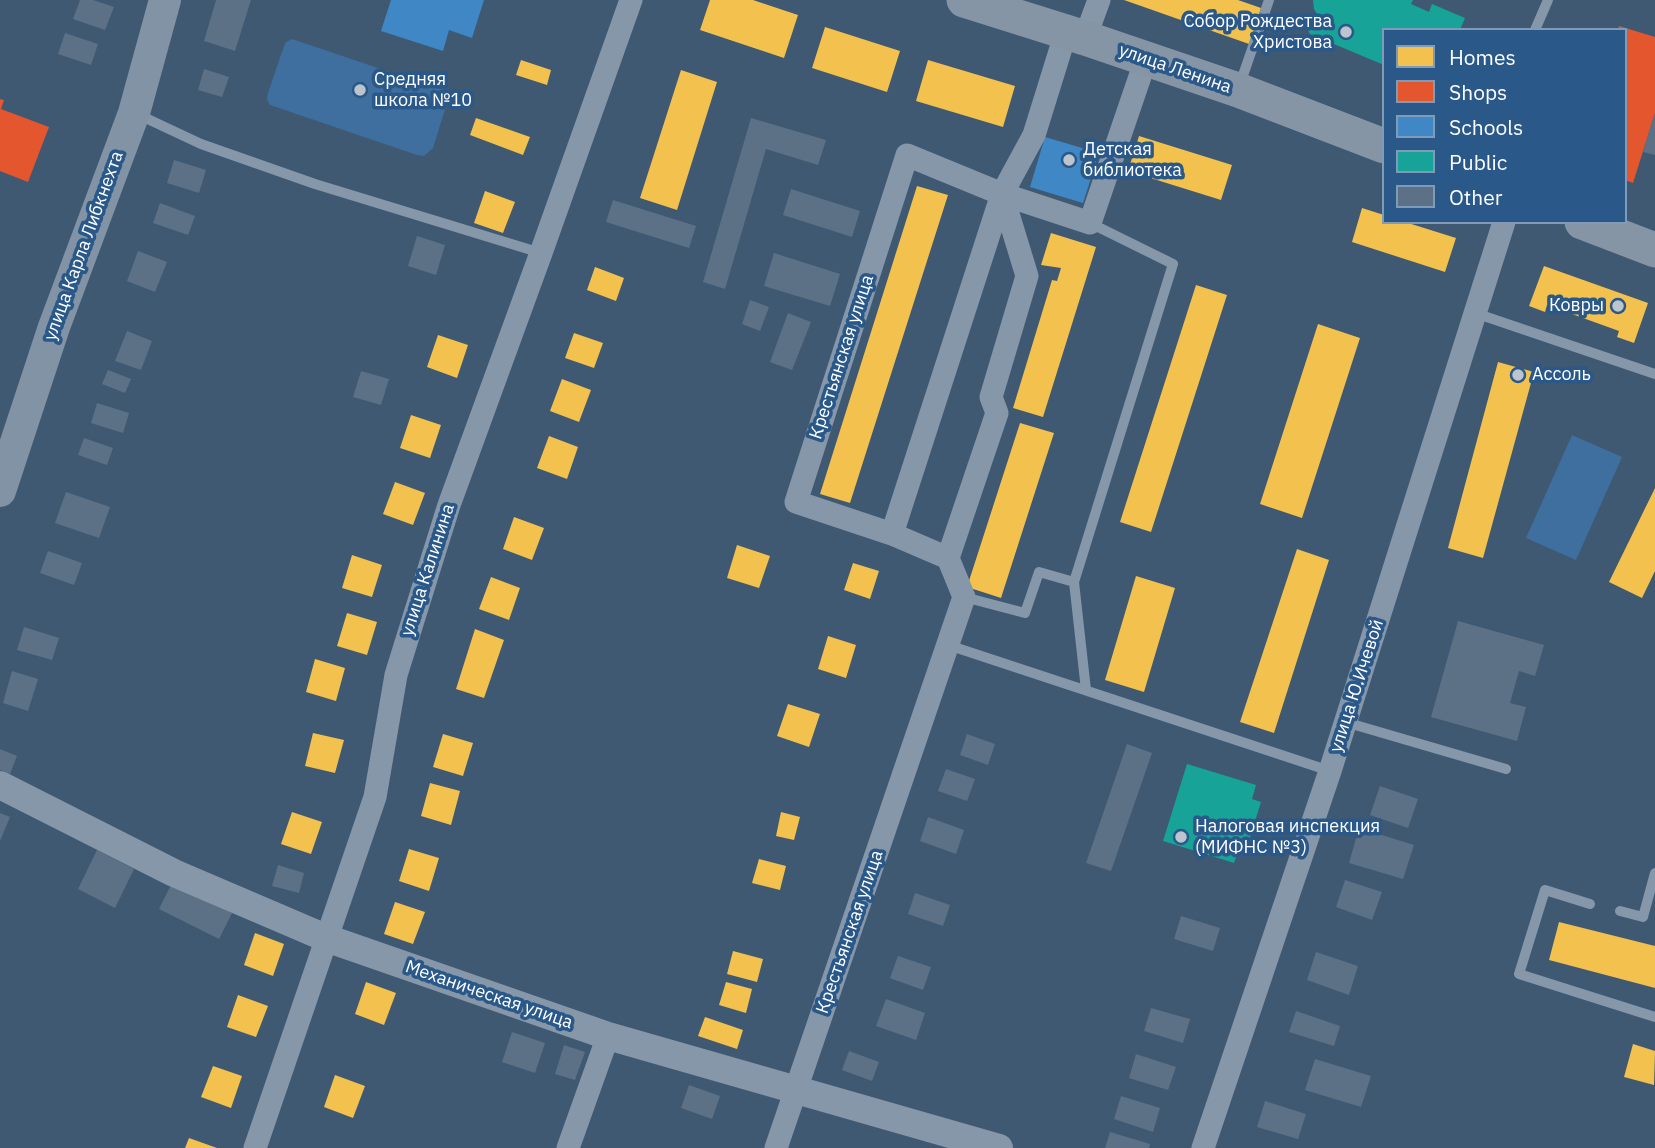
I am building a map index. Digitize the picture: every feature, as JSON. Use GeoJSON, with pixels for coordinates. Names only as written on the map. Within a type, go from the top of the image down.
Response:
{"type":"FeatureCollection","features":[{"type":"Feature","properties":{"kind":"main road","name":"улица Карла Либкнехта"},"geometry":{"type":"LineString","coordinates":[[0,491],[54,327],[134,113],[165,0]]}},
{"type":"Feature","properties":{"kind":"main road","name":"улица Ленина"},"geometry":{"type":"LineString","coordinates":[[964,0],[1238,90],[1382,145]]}},
{"type":"Feature","properties":{"kind":"main road"},"geometry":{"type":"LineString","coordinates":[[1587,224],[1655,250]]}},
{"type":"Feature","properties":{"kind":"street","name":"улица Калинина"},"geometry":{"type":"LineString","coordinates":[[254,1148],[375,797],[396,675],[416,604],[449,505],[631,0]]}},
{"type":"Feature","properties":{"kind":"street"},"geometry":{"type":"LineString","coordinates":[[892,534],[1002,194],[1034,135],[1076,35],[1098,0]]}},
{"type":"Feature","properties":{"kind":"street"},"geometry":{"type":"LineString","coordinates":[[1090,223],[1146,59]]}},
{"type":"Feature","properties":{"kind":"street","name":"Крестьянская улица"},"geometry":{"type":"LineString","coordinates":[[948,558],[892,534],[796,502],[907,155],[1002,194],[1090,223]]}},
{"type":"Feature","properties":{"kind":"street"},"geometry":{"type":"LineString","coordinates":[[964,597],[948,558],[997,413],[991,397],[1027,276],[1002,194]]}},
{"type":"Feature","properties":{"kind":"street","name":"улица Ю.Ичевой"},"geometry":{"type":"LineString","coordinates":[[1203,1148],[1330,771],[1502,224]]}},
{"type":"Feature","properties":{"kind":"street","name":"Крестьянская улица"},"geometry":{"type":"LineString","coordinates":[[776,1148],[964,597]]}},
{"type":"Feature","properties":{"kind":"street","name":"Механическая улица"},"geometry":{"type":"LineString","coordinates":[[0,785],[174,873],[327,938],[608,1036],[999,1148]]}},
{"type":"Feature","properties":{"kind":"street"},"geometry":{"type":"LineString","coordinates":[[568,1148],[608,1036]]}},
{"type":"Feature","properties":{"kind":"lane"},"geometry":{"type":"LineString","coordinates":[[1238,90],[1269,0]]}},
{"type":"Feature","properties":{"kind":"lane"},"geometry":{"type":"LineString","coordinates":[[1536,28],[1548,0]]}},
{"type":"Feature","properties":{"kind":"lane"},"geometry":{"type":"LineString","coordinates":[[134,113],[201,144],[315,184],[541,253]]}},
{"type":"Feature","properties":{"kind":"lane"},"geometry":{"type":"LineString","coordinates":[[1086,690],[1074,582],[1173,264],[1090,223]]}},
{"type":"Feature","properties":{"kind":"lane"},"geometry":{"type":"LineString","coordinates":[[1475,313],[1655,374]]}},
{"type":"Feature","properties":{"kind":"lane"},"geometry":{"type":"LineString","coordinates":[[964,597],[1025,613],[1039,572],[1074,582]]}},
{"type":"Feature","properties":{"kind":"lane"},"geometry":{"type":"LineString","coordinates":[[948,645],[1330,771]]}},
{"type":"Feature","properties":{"kind":"lane"},"geometry":{"type":"LineString","coordinates":[[1345,722],[1506,769]]}},
{"type":"Feature","properties":{"kind":"lane"},"geometry":{"type":"LineString","coordinates":[[1620,911],[1643,917],[1655,873]]}},
{"type":"Feature","properties":{"kind":"lane"},"geometry":{"type":"LineString","coordinates":[[1590,904],[1545,890],[1519,974],[1655,1017]]}},
{"type":"Feature","properties":{"kind":"shaded area"},"geometry":{"type":"Polygon","coordinates":[[[292,39],[446,91],[447,103],[433,148],[424,156],[417,155],[270,105],[268,93],[286,42],[292,39]]]}},
{"type":"Feature","properties":{"kind":"shaded area"},"geometry":{"type":"Polygon","coordinates":[[[1572,435],[1622,457],[1576,560],[1526,538],[1572,435]]]}},
{"type":"Feature","properties":{"kind":"building: Homes"},"geometry":{"type":"Polygon","coordinates":[[[710,0],[753,0],[798,15],[784,58],[700,30],[710,0]]]}},
{"type":"Feature","properties":{"kind":"building: Homes"},"geometry":{"type":"Polygon","coordinates":[[[1124,0],[1238,0],[1261,8],[1249,44],[1124,0]]]}},
{"type":"Feature","properties":{"kind":"building: Homes"},"geometry":{"type":"Polygon","coordinates":[[[825,27],[900,51],[887,92],[812,68],[825,27]]]}},
{"type":"Feature","properties":{"kind":"building: Homes"},"geometry":{"type":"Polygon","coordinates":[[[521,60],[551,70],[547,85],[516,75],[521,60]]]}},
{"type":"Feature","properties":{"kind":"building: Homes"},"geometry":{"type":"Polygon","coordinates":[[[928,60],[1015,86],[1003,127],[916,101],[928,60]]]}},
{"type":"Feature","properties":{"kind":"building: Homes"},"geometry":{"type":"Polygon","coordinates":[[[681,70],[717,82],[677,210],[640,198],[681,70]]]}},
{"type":"Feature","properties":{"kind":"building: Homes"},"geometry":{"type":"Polygon","coordinates":[[[476,118],[530,137],[523,155],[470,135],[476,118]]]}},
{"type":"Feature","properties":{"kind":"building: Homes"},"geometry":{"type":"Polygon","coordinates":[[[1139,136],[1232,165],[1221,200],[1128,171],[1139,136]]]}},
{"type":"Feature","properties":{"kind":"building: Homes"},"geometry":{"type":"Polygon","coordinates":[[[917,186],[948,195],[850,503],[820,494],[917,186]]]}},
{"type":"Feature","properties":{"kind":"building: Homes"},"geometry":{"type":"Polygon","coordinates":[[[485,191],[515,202],[503,233],[474,223],[485,191]]]}},
{"type":"Feature","properties":{"kind":"building: Homes"},"geometry":{"type":"Polygon","coordinates":[[[1362,208],[1382,214],[1382,224],[1411,224],[1456,238],[1445,272],[1352,242],[1362,208]]]}},
{"type":"Feature","properties":{"kind":"building: Homes"},"geometry":{"type":"Polygon","coordinates":[[[1051,233],[1096,247],[1043,417],[1013,408],[1052,280],[1057,281],[1061,268],[1041,265],[1051,233]]]}},
{"type":"Feature","properties":{"kind":"building: Homes"},"geometry":{"type":"Polygon","coordinates":[[[1544,266],[1648,303],[1634,343],[1617,337],[1619,331],[1547,305],[1545,312],[1529,306],[1544,266]]]}},
{"type":"Feature","properties":{"kind":"building: Homes"},"geometry":{"type":"Polygon","coordinates":[[[595,267],[624,278],[616,301],[587,290],[595,267]]]}},
{"type":"Feature","properties":{"kind":"building: Homes"},"geometry":{"type":"Polygon","coordinates":[[[1196,285],[1227,295],[1151,532],[1120,522],[1196,285]]]}},
{"type":"Feature","properties":{"kind":"building: Homes"},"geometry":{"type":"Polygon","coordinates":[[[1318,324],[1360,338],[1302,518],[1260,504],[1318,324]]]}},
{"type":"Feature","properties":{"kind":"building: Homes"},"geometry":{"type":"Polygon","coordinates":[[[574,333],[603,343],[594,368],[565,358],[574,333]]]}},
{"type":"Feature","properties":{"kind":"building: Homes"},"geometry":{"type":"Polygon","coordinates":[[[438,335],[468,345],[457,378],[427,367],[438,335]]]}},
{"type":"Feature","properties":{"kind":"building: Homes"},"geometry":{"type":"Polygon","coordinates":[[[1498,362],[1534,372],[1483,558],[1448,548],[1498,362]]]}},
{"type":"Feature","properties":{"kind":"building: Homes"},"geometry":{"type":"Polygon","coordinates":[[[562,379],[591,390],[579,422],[550,411],[562,379]]]}},
{"type":"Feature","properties":{"kind":"building: Homes"},"geometry":{"type":"Polygon","coordinates":[[[411,415],[441,425],[430,458],[400,448],[411,415]]]}},
{"type":"Feature","properties":{"kind":"building: Homes"},"geometry":{"type":"Polygon","coordinates":[[[1020,423],[1054,433],[1001,598],[967,587],[1020,423]]]}},
{"type":"Feature","properties":{"kind":"building: Homes"},"geometry":{"type":"Polygon","coordinates":[[[549,436],[578,447],[567,479],[537,468],[549,436]]]}},
{"type":"Feature","properties":{"kind":"building: Homes"},"geometry":{"type":"Polygon","coordinates":[[[395,482],[425,493],[413,525],[383,514],[395,482]]]}},
{"type":"Feature","properties":{"kind":"building: Homes"},"geometry":{"type":"Polygon","coordinates":[[[1655,488],[1655,571],[1642,598],[1609,582],[1655,488]]]}},
{"type":"Feature","properties":{"kind":"building: Homes"},"geometry":{"type":"Polygon","coordinates":[[[514,517],[544,528],[532,560],[503,549],[514,517]]]}},
{"type":"Feature","properties":{"kind":"building: Homes"},"geometry":{"type":"Polygon","coordinates":[[[737,545],[770,556],[759,588],[727,578],[737,545]]]}},
{"type":"Feature","properties":{"kind":"building: Homes"},"geometry":{"type":"Polygon","coordinates":[[[1297,549],[1329,560],[1274,733],[1240,722],[1297,549]]]}},
{"type":"Feature","properties":{"kind":"building: Homes"},"geometry":{"type":"Polygon","coordinates":[[[352,555],[382,565],[372,597],[342,588],[352,555]]]}},
{"type":"Feature","properties":{"kind":"building: Homes"},"geometry":{"type":"Polygon","coordinates":[[[853,563],[879,571],[870,599],[844,590],[853,563]]]}},
{"type":"Feature","properties":{"kind":"building: Homes"},"geometry":{"type":"Polygon","coordinates":[[[1136,576],[1175,588],[1144,692],[1105,680],[1136,576]]]}},
{"type":"Feature","properties":{"kind":"building: Homes"},"geometry":{"type":"Polygon","coordinates":[[[491,577],[520,588],[509,620],[479,609],[491,577]]]}},
{"type":"Feature","properties":{"kind":"building: Homes"},"geometry":{"type":"Polygon","coordinates":[[[347,613],[377,622],[367,655],[337,646],[347,613]]]}},
{"type":"Feature","properties":{"kind":"building: Homes"},"geometry":{"type":"Polygon","coordinates":[[[475,629],[504,640],[484,698],[456,689],[475,629]]]}},
{"type":"Feature","properties":{"kind":"building: Homes"},"geometry":{"type":"Polygon","coordinates":[[[828,636],[856,645],[846,678],[818,669],[828,636]]]}},
{"type":"Feature","properties":{"kind":"building: Homes"},"geometry":{"type":"Polygon","coordinates":[[[315,659],[345,668],[336,701],[306,692],[315,659]]]}},
{"type":"Feature","properties":{"kind":"building: Homes"},"geometry":{"type":"Polygon","coordinates":[[[788,704],[820,714],[809,747],[777,736],[788,704]]]}},
{"type":"Feature","properties":{"kind":"building: Homes"},"geometry":{"type":"Polygon","coordinates":[[[313,733],[344,740],[335,773],[305,766],[313,733]]]}},
{"type":"Feature","properties":{"kind":"building: Homes"},"geometry":{"type":"Polygon","coordinates":[[[443,734],[473,743],[463,776],[433,767],[443,734]]]}},
{"type":"Feature","properties":{"kind":"building: Homes"},"geometry":{"type":"Polygon","coordinates":[[[430,783],[460,791],[451,825],[421,816],[430,783]]]}},
{"type":"Feature","properties":{"kind":"building: Homes"},"geometry":{"type":"Polygon","coordinates":[[[292,812],[322,822],[311,854],[281,844],[292,812]]]}},
{"type":"Feature","properties":{"kind":"building: Homes"},"geometry":{"type":"Polygon","coordinates":[[[781,812],[800,817],[794,840],[776,836],[781,812]]]}},
{"type":"Feature","properties":{"kind":"building: Homes"},"geometry":{"type":"Polygon","coordinates":[[[409,849],[439,858],[429,891],[399,881],[409,849]]]}},
{"type":"Feature","properties":{"kind":"building: Homes"},"geometry":{"type":"Polygon","coordinates":[[[759,859],[786,866],[780,890],[752,883],[759,859]]]}},
{"type":"Feature","properties":{"kind":"building: Homes"},"geometry":{"type":"Polygon","coordinates":[[[395,902],[425,912],[413,944],[384,934],[395,902]]]}},
{"type":"Feature","properties":{"kind":"building: Homes"},"geometry":{"type":"Polygon","coordinates":[[[1559,922],[1655,946],[1655,988],[1549,960],[1559,922]]]}},
{"type":"Feature","properties":{"kind":"building: Homes"},"geometry":{"type":"Polygon","coordinates":[[[255,933],[284,944],[273,976],[244,965],[255,933]]]}},
{"type":"Feature","properties":{"kind":"building: Homes"},"geometry":{"type":"Polygon","coordinates":[[[733,951],[763,959],[757,982],[727,974],[733,951]]]}},
{"type":"Feature","properties":{"kind":"building: Homes"},"geometry":{"type":"Polygon","coordinates":[[[366,982],[396,993],[384,1025],[355,1014],[366,982]]]}},
{"type":"Feature","properties":{"kind":"building: Homes"},"geometry":{"type":"Polygon","coordinates":[[[726,982],[752,989],[746,1013],[719,1005],[726,982]]]}},
{"type":"Feature","properties":{"kind":"building: Homes"},"geometry":{"type":"Polygon","coordinates":[[[238,995],[268,1006],[256,1037],[227,1027],[238,995]]]}},
{"type":"Feature","properties":{"kind":"building: Homes"},"geometry":{"type":"Polygon","coordinates":[[[705,1017],[743,1030],[737,1049],[698,1036],[705,1017]]]}},
{"type":"Feature","properties":{"kind":"building: Homes"},"geometry":{"type":"Polygon","coordinates":[[[1633,1044],[1655,1051],[1654,1085],[1624,1077],[1633,1044]]]}},
{"type":"Feature","properties":{"kind":"building: Homes"},"geometry":{"type":"Polygon","coordinates":[[[213,1066],[242,1076],[231,1108],[201,1097],[213,1066]]]}},
{"type":"Feature","properties":{"kind":"building: Homes"},"geometry":{"type":"Polygon","coordinates":[[[335,1075],[365,1086],[353,1118],[324,1107],[335,1075]]]}},
{"type":"Feature","properties":{"kind":"building: Homes"},"geometry":{"type":"Polygon","coordinates":[[[189,1138],[217,1148],[185,1148],[189,1138]]]}},
{"type":"Feature","properties":{"kind":"building: Shops"},"geometry":{"type":"Polygon","coordinates":[[[1627,28],[1655,37],[1655,113],[1633,183],[1627,181],[1627,28]]]}},
{"type":"Feature","properties":{"kind":"building: Shops"},"geometry":{"type":"Polygon","coordinates":[[[0,99],[4,100],[1,109],[49,127],[28,182],[0,171],[0,99]]]}},
{"type":"Feature","properties":{"kind":"building: Schools"},"geometry":{"type":"Polygon","coordinates":[[[391,0],[484,0],[472,38],[449,30],[443,51],[381,31],[391,0]]]}},
{"type":"Feature","properties":{"kind":"building: Schools"},"geometry":{"type":"Polygon","coordinates":[[[1045,137],[1099,153],[1083,203],[1030,187],[1045,137]]]}},
{"type":"Feature","properties":{"kind":"building: Public","name":"Собор Рождества Христова"},"geometry":{"type":"Polygon","coordinates":[[[1313,0],[1413,0],[1411,4],[1429,12],[1432,4],[1465,18],[1461,28],[1382,28],[1382,64],[1310,34],[1308,21],[1317,14],[1313,0]]]}},
{"type":"Feature","properties":{"kind":"building: Public"},"geometry":{"type":"Polygon","coordinates":[[[1187,764],[1256,785],[1252,799],[1261,802],[1246,850],[1239,848],[1234,863],[1163,841],[1187,764]]]}},
{"type":"Feature","properties":{"kind":"building: Other"},"geometry":{"type":"Polygon","coordinates":[[[80,0],[93,0],[114,7],[105,30],[73,19],[80,0]]]}},
{"type":"Feature","properties":{"kind":"building: Other"},"geometry":{"type":"Polygon","coordinates":[[[216,0],[251,0],[235,51],[204,41],[216,0]]]}},
{"type":"Feature","properties":{"kind":"building: Other"},"geometry":{"type":"Polygon","coordinates":[[[65,33],[98,44],[91,65],[58,54],[65,33]]]}},
{"type":"Feature","properties":{"kind":"building: Other"},"geometry":{"type":"Polygon","coordinates":[[[204,69],[229,77],[222,97],[198,90],[204,69]]]}},
{"type":"Feature","properties":{"kind":"building: Other"},"geometry":{"type":"Polygon","coordinates":[[[1655,115],[1655,155],[1643,152],[1655,115]]]}},
{"type":"Feature","properties":{"kind":"building: Other"},"geometry":{"type":"Polygon","coordinates":[[[751,118],[826,140],[818,165],[766,149],[725,289],[703,282],[751,118]]]}},
{"type":"Feature","properties":{"kind":"building: Other"},"geometry":{"type":"Polygon","coordinates":[[[174,160],[206,170],[199,193],[167,183],[174,160]]]}},
{"type":"Feature","properties":{"kind":"building: Other"},"geometry":{"type":"Polygon","coordinates":[[[791,189],[860,211],[852,237],[783,215],[791,189]]]}},
{"type":"Feature","properties":{"kind":"building: Other"},"geometry":{"type":"Polygon","coordinates":[[[613,200],[696,226],[689,248],[606,222],[613,200]]]}},
{"type":"Feature","properties":{"kind":"building: Other"},"geometry":{"type":"Polygon","coordinates":[[[160,203],[195,216],[188,235],[153,223],[160,203]]]}},
{"type":"Feature","properties":{"kind":"building: Other"},"geometry":{"type":"Polygon","coordinates":[[[417,236],[445,245],[436,275],[408,266],[417,236]]]}},
{"type":"Feature","properties":{"kind":"building: Other"},"geometry":{"type":"Polygon","coordinates":[[[138,251],[167,262],[155,292],[127,281],[138,251]]]}},
{"type":"Feature","properties":{"kind":"building: Other"},"geometry":{"type":"Polygon","coordinates":[[[774,253],[840,274],[830,306],[764,286],[774,253]]]}},
{"type":"Feature","properties":{"kind":"building: Other"},"geometry":{"type":"Polygon","coordinates":[[[750,300],[769,307],[760,331],[742,324],[750,300]]]}},
{"type":"Feature","properties":{"kind":"building: Other"},"geometry":{"type":"Polygon","coordinates":[[[788,313],[811,322],[792,370],[770,362],[788,313]]]}},
{"type":"Feature","properties":{"kind":"building: Other"},"geometry":{"type":"Polygon","coordinates":[[[127,331],[152,341],[141,370],[115,361],[127,331]]]}},
{"type":"Feature","properties":{"kind":"building: Other"},"geometry":{"type":"Polygon","coordinates":[[[108,370],[131,379],[125,393],[102,384],[108,370]]]}},
{"type":"Feature","properties":{"kind":"building: Other"},"geometry":{"type":"Polygon","coordinates":[[[361,371],[389,379],[381,405],[353,397],[361,371]]]}},
{"type":"Feature","properties":{"kind":"building: Other"},"geometry":{"type":"Polygon","coordinates":[[[97,403],[129,413],[123,433],[91,423],[97,403]]]}},
{"type":"Feature","properties":{"kind":"building: Other"},"geometry":{"type":"Polygon","coordinates":[[[84,438],[113,448],[107,465],[78,455],[84,438]]]}},
{"type":"Feature","properties":{"kind":"building: Other"},"geometry":{"type":"Polygon","coordinates":[[[66,492],[110,507],[99,538],[55,523],[66,492]]]}},
{"type":"Feature","properties":{"kind":"building: Other"},"geometry":{"type":"Polygon","coordinates":[[[48,551],[82,563],[74,585],[40,573],[48,551]]]}},
{"type":"Feature","properties":{"kind":"building: Other"},"geometry":{"type":"Polygon","coordinates":[[[1458,621],[1544,645],[1535,676],[1519,671],[1510,703],[1526,707],[1517,741],[1431,717],[1458,621]]]}},
{"type":"Feature","properties":{"kind":"building: Other"},"geometry":{"type":"Polygon","coordinates":[[[24,627],[59,638],[52,660],[17,650],[24,627]]]}},
{"type":"Feature","properties":{"kind":"building: Other"},"geometry":{"type":"Polygon","coordinates":[[[12,671],[38,679],[28,711],[3,703],[12,671]]]}},
{"type":"Feature","properties":{"kind":"building: Other"},"geometry":{"type":"Polygon","coordinates":[[[967,734],[995,744],[988,765],[960,755],[967,734]]]}},
{"type":"Feature","properties":{"kind":"building: Other"},"geometry":{"type":"Polygon","coordinates":[[[1127,744],[1152,753],[1111,871],[1086,863],[1127,744]]]}},
{"type":"Feature","properties":{"kind":"building: Other"},"geometry":{"type":"Polygon","coordinates":[[[0,749],[17,756],[10,774],[0,770],[0,749]]]}},
{"type":"Feature","properties":{"kind":"building: Other"},"geometry":{"type":"Polygon","coordinates":[[[946,769],[975,779],[967,801],[938,791],[946,769]]]}},
{"type":"Feature","properties":{"kind":"building: Other"},"geometry":{"type":"Polygon","coordinates":[[[1380,786],[1418,799],[1408,828],[1370,815],[1380,786]]]}},
{"type":"Feature","properties":{"kind":"building: Other"},"geometry":{"type":"Polygon","coordinates":[[[0,813],[10,817],[0,841],[0,813]]]}},
{"type":"Feature","properties":{"kind":"building: Other"},"geometry":{"type":"Polygon","coordinates":[[[928,817],[964,830],[956,854],[920,841],[928,817]]]}},
{"type":"Feature","properties":{"kind":"building: Other"},"geometry":{"type":"Polygon","coordinates":[[[1359,828],[1414,845],[1403,879],[1349,863],[1359,828]]]}},
{"type":"Feature","properties":{"kind":"building: Other"},"geometry":{"type":"Polygon","coordinates":[[[97,850],[134,869],[115,908],[78,889],[97,850]]]}},
{"type":"Feature","properties":{"kind":"building: Other"},"geometry":{"type":"Polygon","coordinates":[[[278,865],[304,873],[299,893],[272,886],[278,865]]]}},
{"type":"Feature","properties":{"kind":"building: Other"},"geometry":{"type":"Polygon","coordinates":[[[1345,880],[1382,892],[1372,920],[1336,907],[1345,880]]]}},
{"type":"Feature","properties":{"kind":"building: Other"},"geometry":{"type":"Polygon","coordinates":[[[172,883],[232,913],[219,939],[159,909],[172,883]]]}},
{"type":"Feature","properties":{"kind":"building: Other"},"geometry":{"type":"Polygon","coordinates":[[[915,893],[950,905],[943,926],[908,914],[915,893]]]}},
{"type":"Feature","properties":{"kind":"building: Other"},"geometry":{"type":"Polygon","coordinates":[[[1181,916],[1220,928],[1213,951],[1174,939],[1181,916]]]}},
{"type":"Feature","properties":{"kind":"building: Other"},"geometry":{"type":"Polygon","coordinates":[[[1316,952],[1358,966],[1349,995],[1307,980],[1316,952]]]}},
{"type":"Feature","properties":{"kind":"building: Other"},"geometry":{"type":"Polygon","coordinates":[[[898,956],[931,967],[923,990],[890,978],[898,956]]]}},
{"type":"Feature","properties":{"kind":"building: Other"},"geometry":{"type":"Polygon","coordinates":[[[886,999],[925,1013],[916,1040],[876,1026],[886,999]]]}},
{"type":"Feature","properties":{"kind":"building: Other"},"geometry":{"type":"Polygon","coordinates":[[[1151,1008],[1190,1019],[1183,1043],[1144,1031],[1151,1008]]]}},
{"type":"Feature","properties":{"kind":"building: Other"},"geometry":{"type":"Polygon","coordinates":[[[1296,1011],[1340,1026],[1334,1046],[1289,1032],[1296,1011]]]}},
{"type":"Feature","properties":{"kind":"building: Other"},"geometry":{"type":"Polygon","coordinates":[[[512,1032],[545,1043],[535,1073],[502,1062],[512,1032]]]}},
{"type":"Feature","properties":{"kind":"building: Other"},"geometry":{"type":"Polygon","coordinates":[[[564,1045],[585,1052],[575,1080],[555,1074],[564,1045]]]}},
{"type":"Feature","properties":{"kind":"building: Other"},"geometry":{"type":"Polygon","coordinates":[[[849,1051],[879,1062],[872,1081],[842,1070],[849,1051]]]}},
{"type":"Feature","properties":{"kind":"building: Other"},"geometry":{"type":"Polygon","coordinates":[[[1136,1054],[1176,1067],[1168,1090],[1129,1078],[1136,1054]]]}},
{"type":"Feature","properties":{"kind":"building: Other"},"geometry":{"type":"Polygon","coordinates":[[[1315,1059],[1371,1076],[1361,1107],[1305,1090],[1315,1059]]]}},
{"type":"Feature","properties":{"kind":"building: Other"},"geometry":{"type":"Polygon","coordinates":[[[689,1085],[720,1096],[712,1119],[681,1108],[689,1085]]]}},
{"type":"Feature","properties":{"kind":"building: Other"},"geometry":{"type":"Polygon","coordinates":[[[1121,1096],[1160,1108],[1153,1132],[1114,1119],[1121,1096]]]}},
{"type":"Feature","properties":{"kind":"building: Other"},"geometry":{"type":"Polygon","coordinates":[[[1265,1101],[1306,1114],[1298,1139],[1257,1127],[1265,1101]]]}},
{"type":"Feature","properties":{"kind":"building: Other"},"geometry":{"type":"Polygon","coordinates":[[[1110,1132],[1150,1144],[1149,1148],[1105,1148],[1110,1132]]]}},
{"type":"Feature","properties":{"kind":"place","name":"Собор Рождества Христова"},"geometry":{"type":"Point","coordinates":[1346,32]}},
{"type":"Feature","properties":{"kind":"place","name":"Средняя школа №10"},"geometry":{"type":"Point","coordinates":[360,90]}},
{"type":"Feature","properties":{"kind":"place","name":"Детская библиотека"},"geometry":{"type":"Point","coordinates":[1069,160]}},
{"type":"Feature","properties":{"kind":"place","name":"Ковры"},"geometry":{"type":"Point","coordinates":[1618,306]}},
{"type":"Feature","properties":{"kind":"place","name":"Ассоль"},"geometry":{"type":"Point","coordinates":[1518,375]}},
{"type":"Feature","properties":{"kind":"place","name":"Налоговая инспекция (МИФНС №3)"},"geometry":{"type":"Point","coordinates":[1181,837]}}]}
